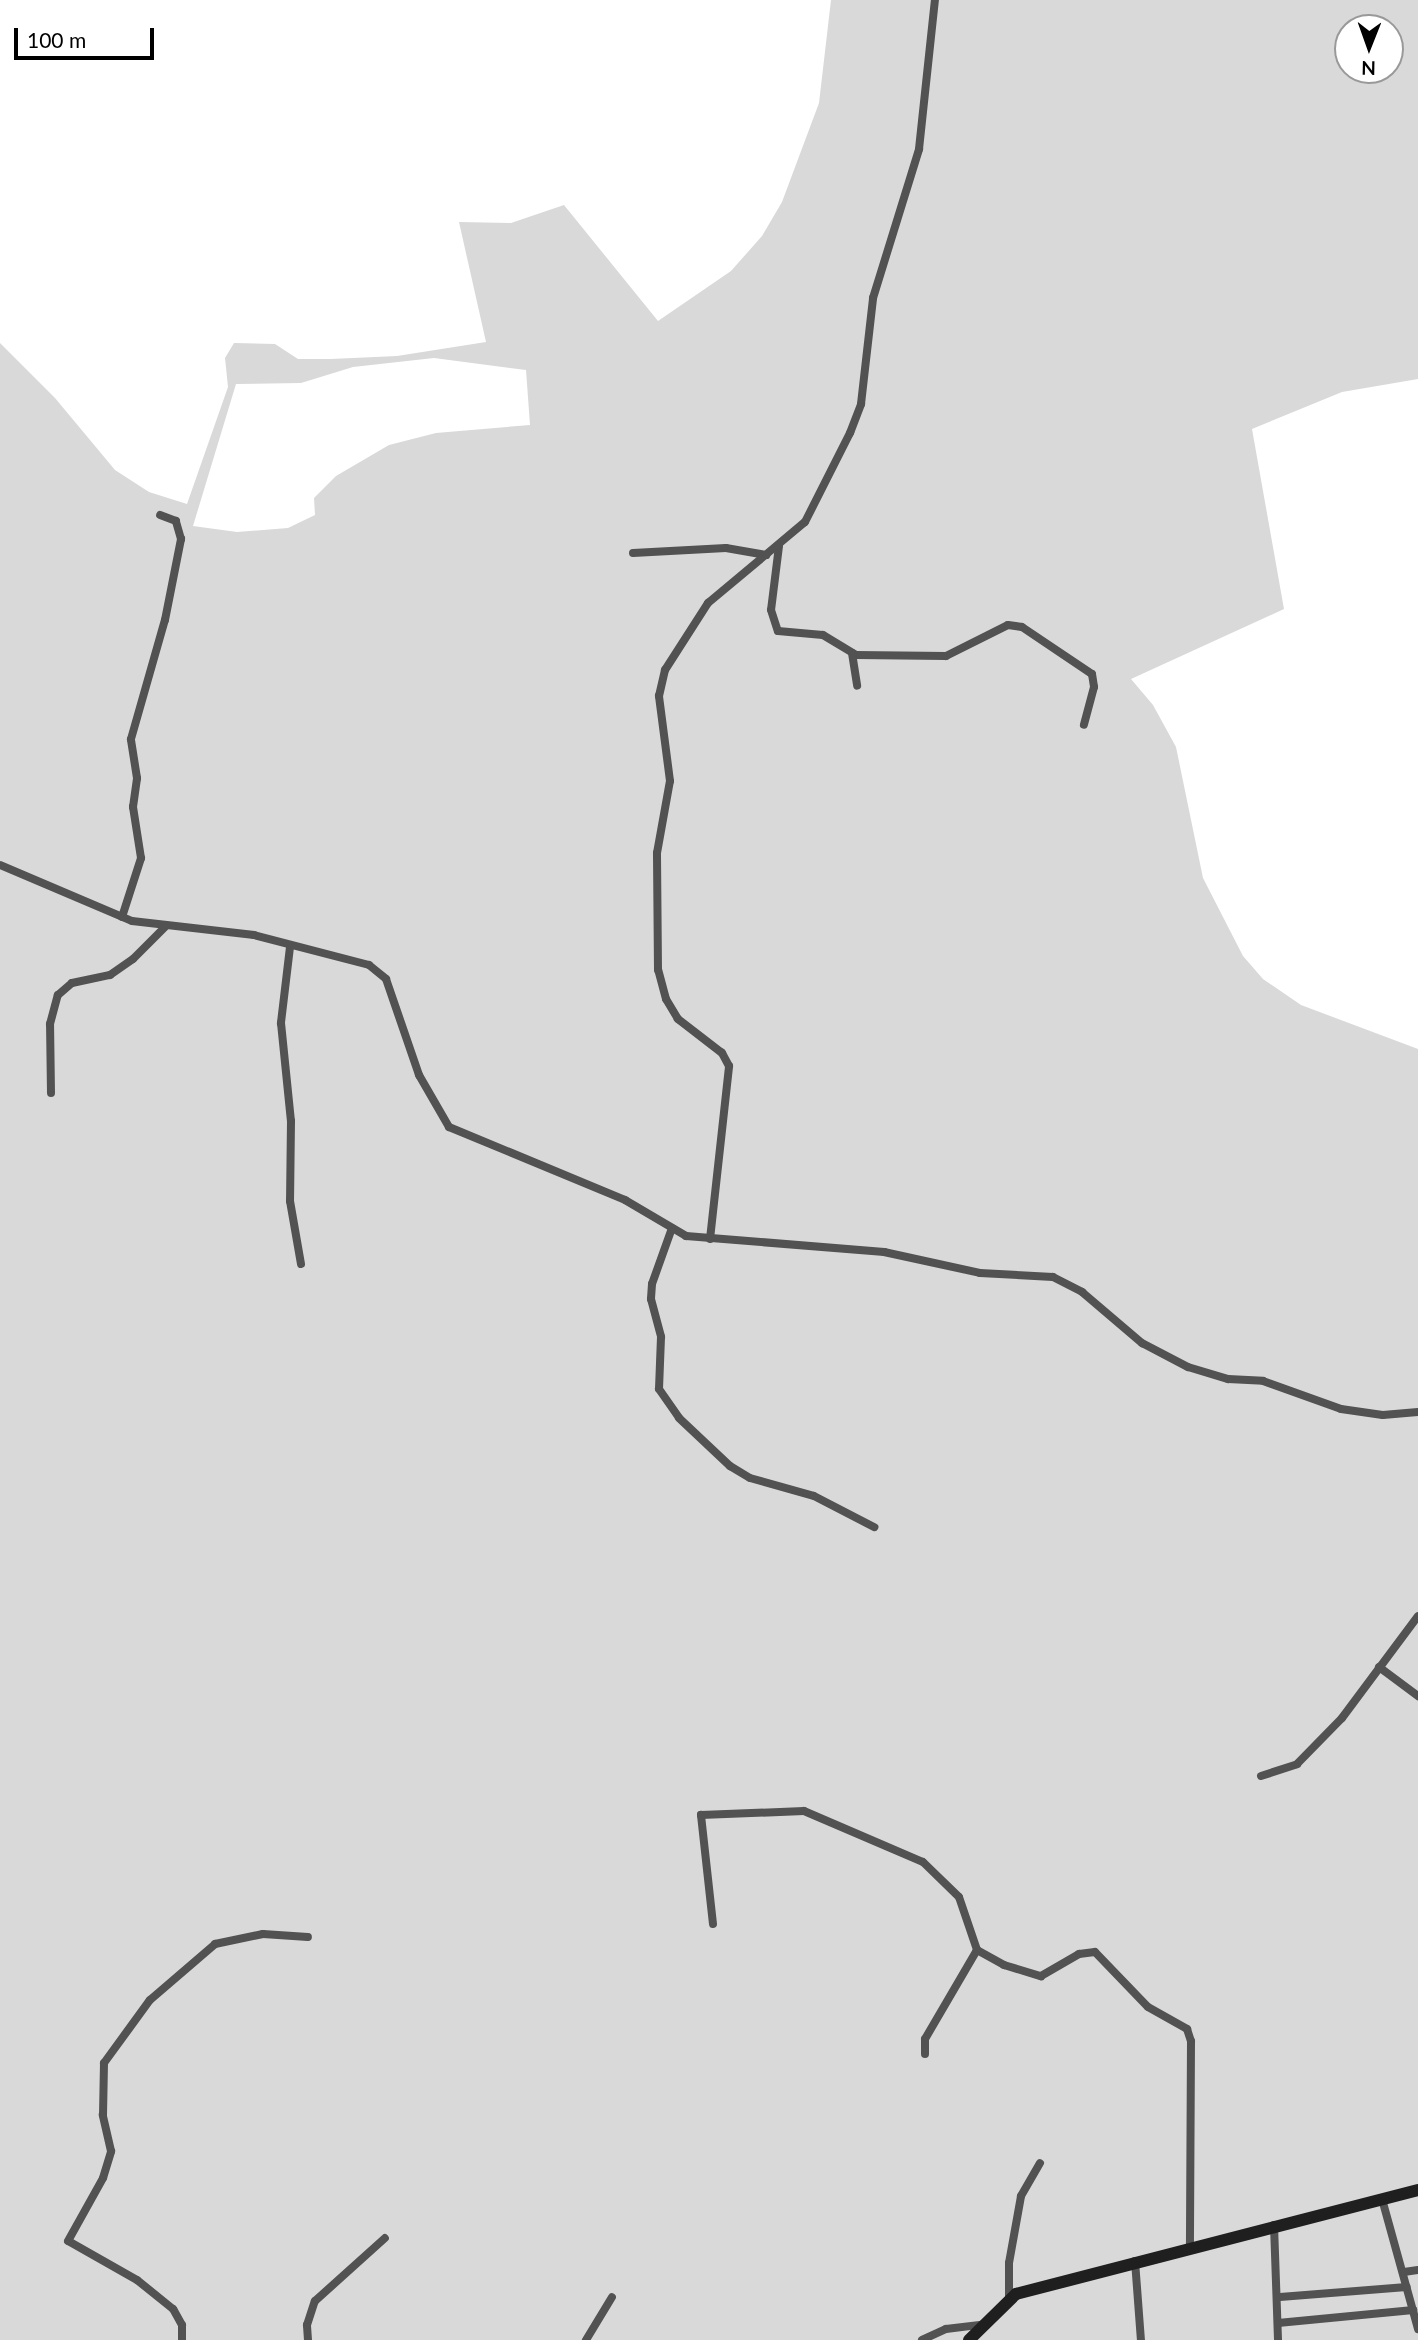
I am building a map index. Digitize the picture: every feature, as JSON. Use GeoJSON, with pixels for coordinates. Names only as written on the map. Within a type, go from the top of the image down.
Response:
{"type":"FeatureCollection","features":[{"type":"Feature","properties":{"kind":"street"},"geometry":{"type":"LineString","coordinates":[[710,1239],[729,1066],[722,1053],[678,1020],[666,999],[658,970],[657,853],[670,781],[659,696],[665,670],[690,626],[708,603],[779,546],[811,511],[861,404],[873,298],[919,149],[935,0]]}},
{"type":"Feature","properties":{"kind":"street"},"geometry":{"type":"LineString","coordinates":[[122,917],[141,858],[133,807],[137,778],[131,740],[165,620],[181,539],[176,522],[160,515]]}},
{"type":"Feature","properties":{"kind":"street"},"geometry":{"type":"LineString","coordinates":[[779,546],[771,610],[775,628],[789,635],[822,635],[852,653],[946,656],[1008,625],[1022,627],[1092,674],[1094,687],[1084,725]]}},
{"type":"Feature","properties":{"kind":"street"},"geometry":{"type":"LineString","coordinates":[[633,553],[726,548],[766,555]]}},
{"type":"Feature","properties":{"kind":"street"},"geometry":{"type":"LineString","coordinates":[[852,653],[857,686]]}},
{"type":"Feature","properties":{"kind":"street"},"geometry":{"type":"LineString","coordinates":[[0,865],[122,917],[166,926],[254,935],[290,947],[358,961],[378,971],[390,989],[419,1075],[449,1127],[625,1200],[686,1236],[870,1251],[979,1273],[1053,1277],[1082,1292],[1142,1343],[1188,1367],[1228,1379],[1263,1381],[1341,1409],[1383,1415],[1418,1412]]}},
{"type":"Feature","properties":{"kind":"street"},"geometry":{"type":"LineString","coordinates":[[51,1093],[50,1024],[58,995],[72,983],[110,975],[141,953],[166,926]]}},
{"type":"Feature","properties":{"kind":"street"},"geometry":{"type":"LineString","coordinates":[[290,947],[281,1023],[291,1121],[290,1200],[301,1264]]}},
{"type":"Feature","properties":{"kind":"street"},"geometry":{"type":"LineString","coordinates":[[672,1228],[651,1299],[661,1337],[659,1389],[665,1399],[678,1418],[730,1466],[750,1478],[814,1496],[874,1527]]}},
{"type":"Feature","properties":{"kind":"street"},"geometry":{"type":"LineString","coordinates":[[1261,1776],[1297,1764],[1342,1718],[1418,1616]]}},
{"type":"Feature","properties":{"kind":"street"},"geometry":{"type":"LineString","coordinates":[[1379,1668],[1418,1696]]}},
{"type":"Feature","properties":{"kind":"street"},"geometry":{"type":"LineString","coordinates":[[713,1924],[701,1815],[795,1809],[841,1823],[935,1871],[964,1906],[977,1950],[1004,1965],[1041,1976],[1079,1954],[1095,1952],[1148,2007],[1187,2029],[1191,2041],[1190,2246]]}},
{"type":"Feature","properties":{"kind":"street"},"geometry":{"type":"LineString","coordinates":[[182,2340],[182,2325],[173,2309],[137,2280],[68,2241],[103,2178],[111,2151],[103,2115],[104,2063],[150,2000],[215,1944],[255,1935],[308,1937]]}},
{"type":"Feature","properties":{"kind":"street"},"geometry":{"type":"LineString","coordinates":[[925,2054],[925,2039],[977,1950]]}},
{"type":"Feature","properties":{"kind":"street"},"geometry":{"type":"LineString","coordinates":[[1009,2300],[1009,2263],[1021,2196],[1040,2163]]}},
{"type":"Feature","properties":{"kind":"street"},"geometry":{"type":"LineString","coordinates":[[968,2340],[980,2325],[1009,2300],[1190,2246],[1418,2190]]}},
{"type":"Feature","properties":{"kind":"street"},"geometry":{"type":"LineString","coordinates":[[1382,2199],[1418,2329]]}},
{"type":"Feature","properties":{"kind":"street"},"geometry":{"type":"LineString","coordinates":[[1274,2225],[1280,2297],[1278,2340]]}},
{"type":"Feature","properties":{"kind":"street"},"geometry":{"type":"LineString","coordinates":[[308,2340],[307,2325],[316,2301],[386,2238]]}},
{"type":"Feature","properties":{"kind":"street"},"geometry":{"type":"LineString","coordinates":[[1135,2261],[1141,2340]]}},
{"type":"Feature","properties":{"kind":"street"},"geometry":{"type":"LineString","coordinates":[[1404,2272],[1418,2270]]}},
{"type":"Feature","properties":{"kind":"street"},"geometry":{"type":"LineString","coordinates":[[1280,2297],[1407,2287]]}},
{"type":"Feature","properties":{"kind":"street"},"geometry":{"type":"LineString","coordinates":[[586,2340],[612,2297]]}},
{"type":"Feature","properties":{"kind":"street"},"geometry":{"type":"LineString","coordinates":[[1278,2323],[1413,2310]]}},
{"type":"Feature","properties":{"kind":"street"},"geometry":{"type":"LineString","coordinates":[[922,2340],[946,2329],[980,2325]]}},
{"type":"Feature","properties":{"kind":"shaded area"},"geometry":{"type":"Polygon","coordinates":[[[831,0],[1418,0],[1418,379],[1342,392],[1252,429],[1284,609],[1131,679],[1153,705],[1176,747],[1203,878],[1243,956],[1263,979],[1301,1005],[1418,1049],[1418,2340],[0,2340],[0,343],[55,398],[115,470],[149,492],[187,504],[228,387],[225,358],[234,343],[275,344],[298,359],[331,359],[397,356],[486,342],[459,222],[511,223],[564,205],[658,321],[731,271],[762,236],[782,202],[819,103],[831,0]],[[434,358],[353,367],[301,383],[236,384],[193,526],[237,532],[288,528],[315,515],[314,498],[336,476],[389,445],[436,433],[530,425],[526,370],[434,358]]]}}]}
